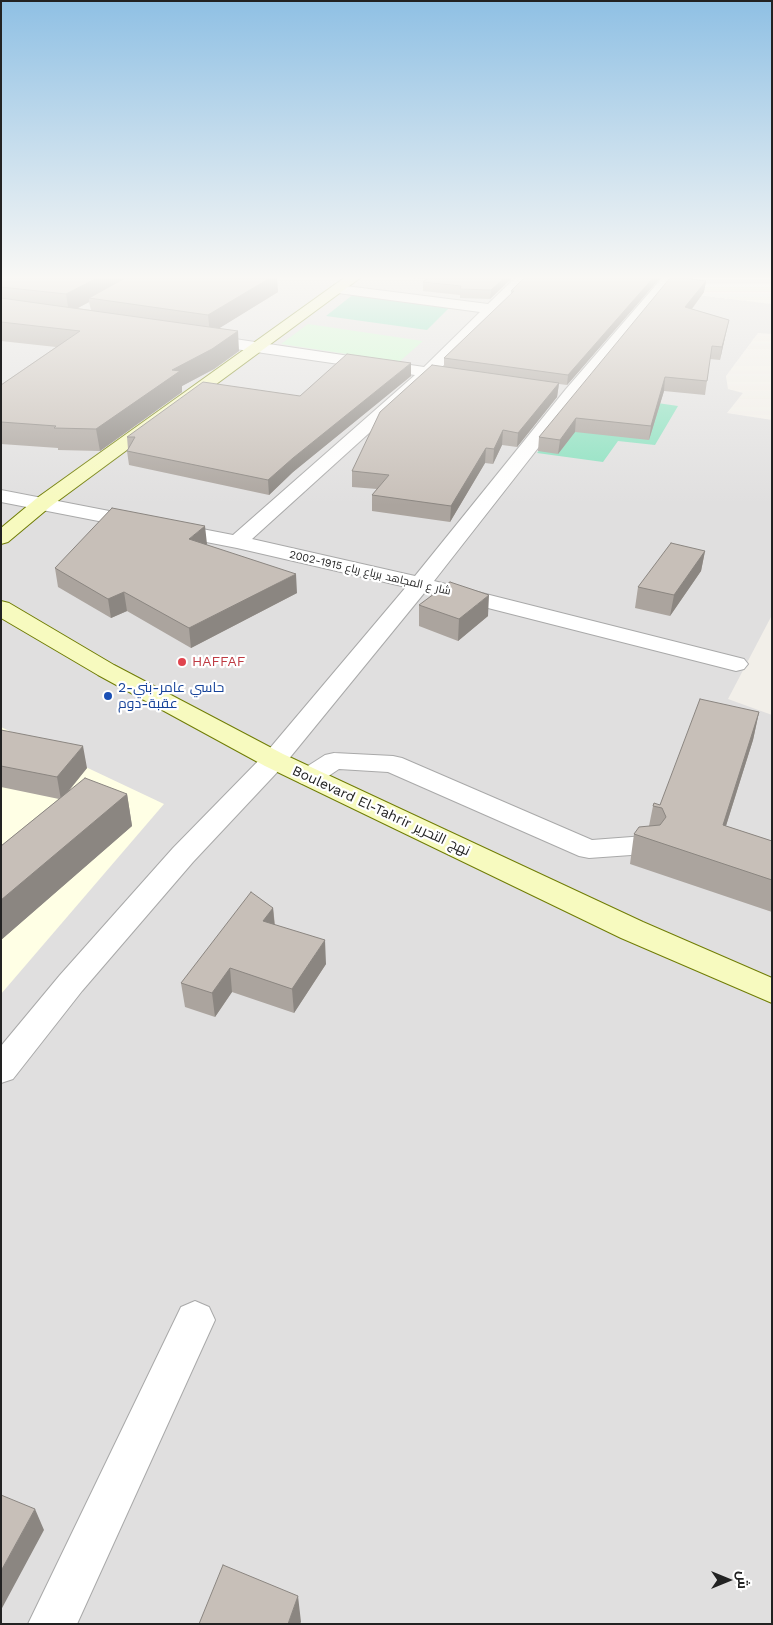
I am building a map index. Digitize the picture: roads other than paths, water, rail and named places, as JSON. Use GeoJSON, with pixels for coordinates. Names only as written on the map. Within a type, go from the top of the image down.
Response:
{"type":"FeatureCollection","features":[{"type":"Feature","properties":{"kind":"main road"},"geometry":{"type":"LineString","coordinates":[[1,538],[42,504],[248,354]]}},
{"type":"Feature","properties":{"kind":"main road","name":"Boulevard El-Tahrir نهج التحرير"},"geometry":{"type":"LineString","coordinates":[[1,608],[106,670],[274,760],[632,930],[772,991]]}},
{"type":"Feature","properties":{"kind":"street"},"geometry":{"type":"LineString","coordinates":[[304,354],[476,379]]}},
{"type":"Feature","properties":{"kind":"street"},"geometry":{"type":"LineString","coordinates":[[237,542],[428,372],[446,354]]}},
{"type":"Feature","properties":{"kind":"street"},"geometry":{"type":"LineString","coordinates":[[1,1070],[71,983],[182,855],[274,760],[420,584],[563,392],[598,354]]}},
{"type":"Feature","properties":{"kind":"street","name":"شار ع المجاهد برباع رباع 1915-2002"},"geometry":{"type":"LineString","coordinates":[[1,496],[237,542],[420,584],[736,664]]}},
{"type":"Feature","properties":{"kind":"street"},"geometry":{"type":"LineString","coordinates":[[309,777],[334,761],[393,764],[588,849],[645,845]]}},
{"type":"Feature","properties":{"kind":"street"},"geometry":{"type":"LineString","coordinates":[[52,1624],[195,1320]]}},
{"type":"Feature","properties":{"kind":"place","name":"HAFFAF"},"geometry":{"type":"Point","coordinates":[182,662]}},
{"type":"Feature","properties":{"kind":"place","name":"2-حاسي عامر-بني عقبة-دوم"},"geometry":{"type":"Point","coordinates":[108,696]}}]}
